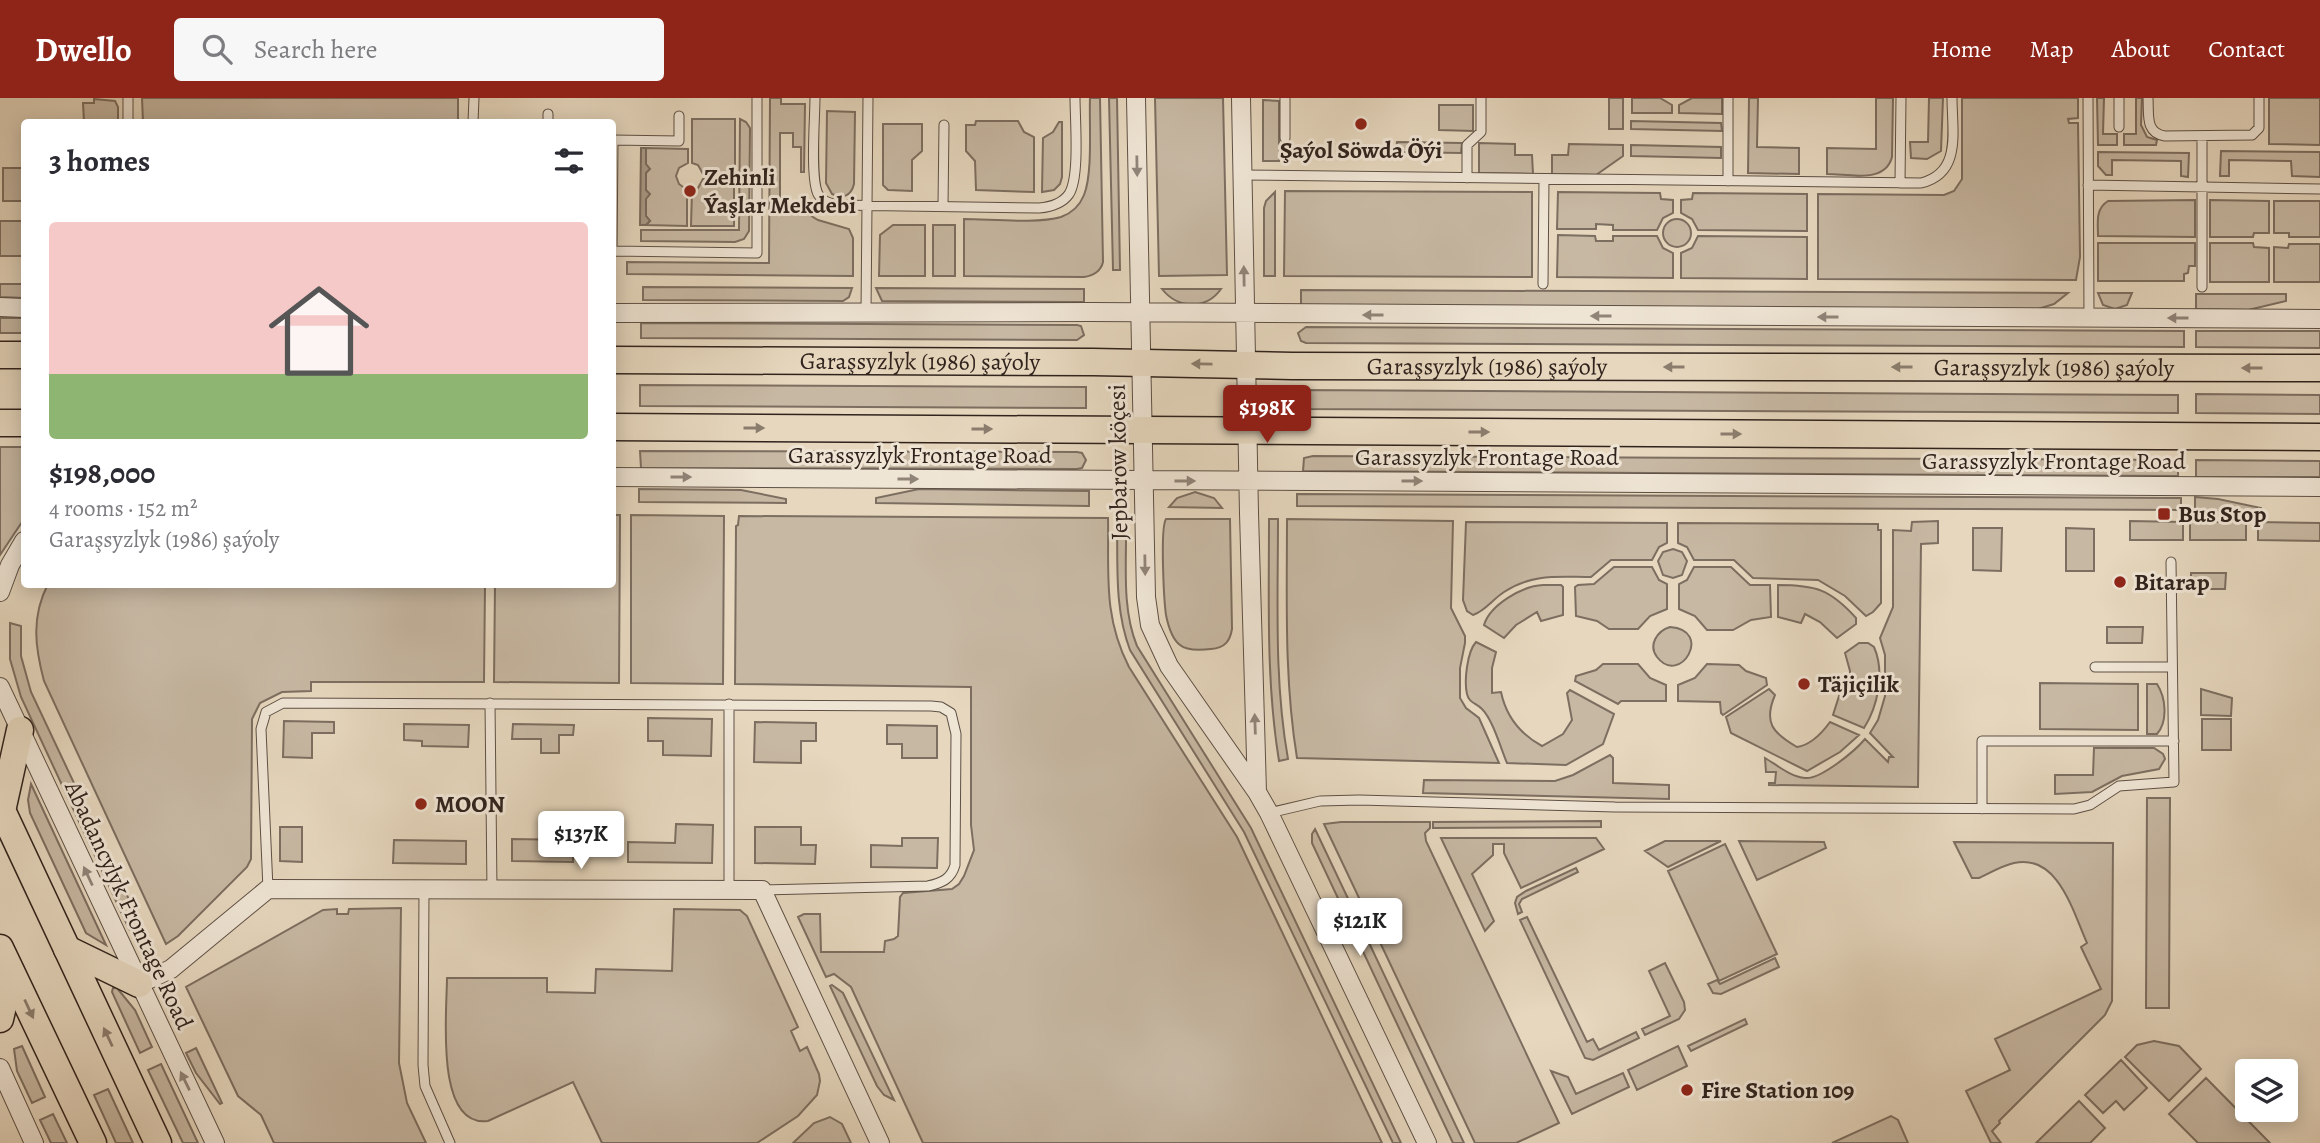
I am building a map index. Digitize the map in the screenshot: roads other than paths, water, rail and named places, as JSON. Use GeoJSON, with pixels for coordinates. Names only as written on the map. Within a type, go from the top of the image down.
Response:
{"type":"FeatureCollection","features":[{"type":"Feature","properties":{"kind":"main road"},"geometry":{"type":"LineString","coordinates":[[0,355],[21,355]]}},
{"type":"Feature","properties":{"kind":"main road","name":"Garaşsyzlyk (1986) şaýoly"},"geometry":{"type":"LineString","coordinates":[[616,360],[2320,368]]}},
{"type":"Feature","properties":{"kind":"main road"},"geometry":{"type":"LineString","coordinates":[[0,423],[21,423]]}},
{"type":"Feature","properties":{"kind":"main road"},"geometry":{"type":"LineString","coordinates":[[616,427],[2320,437]]}},
{"type":"Feature","properties":{"kind":"main road"},"geometry":{"type":"LineString","coordinates":[[20,730],[1,808],[159,1143]]}},
{"type":"Feature","properties":{"kind":"main road"},"geometry":{"type":"LineString","coordinates":[[0,948],[93,1143]]}},
{"type":"Feature","properties":{"kind":"main road"},"geometry":{"type":"LineString","coordinates":[[67,949],[139,984]]}},
{"type":"Feature","properties":{"kind":"main road"},"geometry":{"type":"LineString","coordinates":[[0,1019],[11,971]]}},
{"type":"Feature","properties":{"kind":"street","name":"Jepbarow köçesi"},"geometry":{"type":"LineString","coordinates":[[1136,98],[1146,597],[1150,625],[1169,666],[1269,813],[1427,1143]]}},
{"type":"Feature","properties":{"kind":"street","name":"Jepbarow köçesi"},"geometry":{"type":"LineString","coordinates":[[1241,98],[1257,792]]}},
{"type":"Feature","properties":{"kind":"street"},"geometry":{"type":"LineString","coordinates":[[0,307],[21,308]]}},
{"type":"Feature","properties":{"kind":"street"},"geometry":{"type":"LineString","coordinates":[[616,313],[1140,312],[2320,319]]}},
{"type":"Feature","properties":{"kind":"street","name":"Garassyzlyk Frontage Road"},"geometry":{"type":"LineString","coordinates":[[616,477],[2320,487]]}},
{"type":"Feature","properties":{"kind":"street"},"geometry":{"type":"LineString","coordinates":[[0,592],[10,565],[21,546]]}},
{"type":"Feature","properties":{"kind":"street","name":"Abadancylyk Frontage Road"},"geometry":{"type":"LineString","coordinates":[[0,687],[215,1143]]}},
{"type":"Feature","properties":{"kind":"street"},"geometry":{"type":"LineString","coordinates":[[139,984],[171,969],[268,889],[762,890],[880,1143]]}},
{"type":"Feature","properties":{"kind":"street"},"geometry":{"type":"LineString","coordinates":[[0,1068],[34,1143]]}},
{"type":"Feature","properties":{"kind":"lane"},"geometry":{"type":"LineString","coordinates":[[128,98],[128,119]]}},
{"type":"Feature","properties":{"kind":"lane"},"geometry":{"type":"LineString","coordinates":[[473,119],[474,98]]}},
{"type":"Feature","properties":{"kind":"lane"},"geometry":{"type":"LineString","coordinates":[[616,252],[757,253],[757,98]]}},
{"type":"Feature","properties":{"kind":"lane"},"geometry":{"type":"LineString","coordinates":[[815,98],[815,182],[817,191],[828,203],[867,206],[1047,207],[1066,197],[1073,187],[1076,98]]}},
{"type":"Feature","properties":{"kind":"lane"},"geometry":{"type":"LineString","coordinates":[[866,313],[868,98]]}},
{"type":"Feature","properties":{"kind":"lane"},"geometry":{"type":"LineString","coordinates":[[1285,98],[1285,138]]}},
{"type":"Feature","properties":{"kind":"lane"},"geometry":{"type":"LineString","coordinates":[[1467,178],[1467,145],[1480,132],[1481,98]]}},
{"type":"Feature","properties":{"kind":"lane"},"geometry":{"type":"LineString","coordinates":[[1728,98],[1728,181]]}},
{"type":"Feature","properties":{"kind":"lane"},"geometry":{"type":"LineString","coordinates":[[1900,183],[1901,98]]}},
{"type":"Feature","properties":{"kind":"lane"},"geometry":{"type":"LineString","coordinates":[[1242,175],[1921,183],[1932,181],[1941,175],[1947,166],[1951,155],[1952,98]]}},
{"type":"Feature","properties":{"kind":"lane"},"geometry":{"type":"LineString","coordinates":[[2088,98],[2089,318]]}},
{"type":"Feature","properties":{"kind":"lane"},"geometry":{"type":"LineString","coordinates":[[2119,98],[2119,127]]}},
{"type":"Feature","properties":{"kind":"lane"},"geometry":{"type":"LineString","coordinates":[[2148,98],[2149,127],[2153,132],[2165,136],[2245,136],[2256,132],[2259,98]]}},
{"type":"Feature","properties":{"kind":"lane"},"geometry":{"type":"LineString","coordinates":[[616,140],[679,141],[679,116]]}},
{"type":"Feature","properties":{"kind":"lane"},"geometry":{"type":"LineString","coordinates":[[943,206],[944,125]]}},
{"type":"Feature","properties":{"kind":"lane"},"geometry":{"type":"LineString","coordinates":[[2202,136],[2202,287]]}},
{"type":"Feature","properties":{"kind":"lane"},"geometry":{"type":"LineString","coordinates":[[1543,284],[1544,179]]}},
{"type":"Feature","properties":{"kind":"lane"},"geometry":{"type":"LineString","coordinates":[[2088,185],[2320,189]]}},
{"type":"Feature","properties":{"kind":"lane"},"geometry":{"type":"LineString","coordinates":[[1269,813],[1320,801],[1359,800],[1615,807],[2074,809],[2090,805],[2119,786],[2174,782],[2171,562]]}},
{"type":"Feature","properties":{"kind":"lane"},"geometry":{"type":"LineString","coordinates":[[2095,667],[2172,667]]}},
{"type":"Feature","properties":{"kind":"lane"},"geometry":{"type":"LineString","coordinates":[[268,889],[261,729],[266,712],[276,705],[294,702],[730,704],[941,707],[951,713],[956,724],[955,865],[950,877],[928,886],[762,890]]}},
{"type":"Feature","properties":{"kind":"lane"},"geometry":{"type":"LineString","coordinates":[[490,703],[492,890]]}},
{"type":"Feature","properties":{"kind":"lane"},"geometry":{"type":"LineString","coordinates":[[729,891],[730,704]]}},
{"type":"Feature","properties":{"kind":"lane"},"geometry":{"type":"LineString","coordinates":[[1982,809],[1982,741],[2174,741]]}},
{"type":"Feature","properties":{"kind":"lane"},"geometry":{"type":"LineString","coordinates":[[424,890],[424,1076],[435,1113],[450,1143]]}},
{"type":"Feature","properties":{"kind":"place","name":"Şaýol Söwda Öýi"},"geometry":{"type":"Point","coordinates":[1361,124]}},
{"type":"Feature","properties":{"kind":"place","name":"Zehinli Ýaşlar Mekdebi"},"geometry":{"type":"Point","coordinates":[690,191]}},
{"type":"Feature","properties":{"kind":"place","name":"Bus Stop"},"geometry":{"type":"Point","coordinates":[2164,514]}},
{"type":"Feature","properties":{"kind":"place","name":"Bitarap"},"geometry":{"type":"Point","coordinates":[2120,582]}},
{"type":"Feature","properties":{"kind":"place","name":"Täjiçilik"},"geometry":{"type":"Point","coordinates":[1804,684]}},
{"type":"Feature","properties":{"kind":"place","name":"MOON"},"geometry":{"type":"Point","coordinates":[421,804]}},
{"type":"Feature","properties":{"kind":"place","name":"Fire Station 109"},"geometry":{"type":"Point","coordinates":[1687,1090]}}]}
